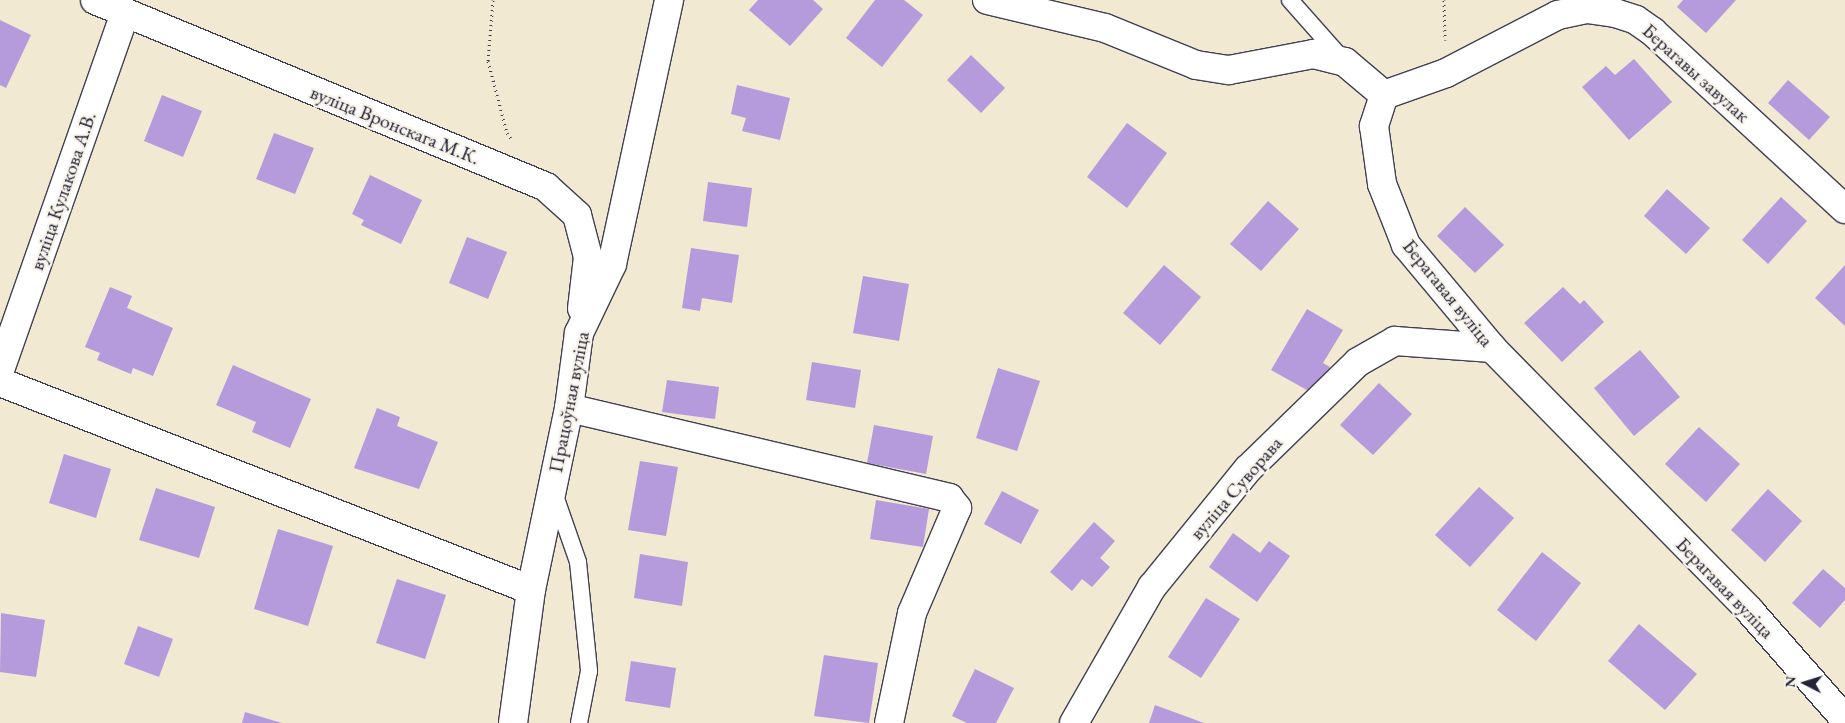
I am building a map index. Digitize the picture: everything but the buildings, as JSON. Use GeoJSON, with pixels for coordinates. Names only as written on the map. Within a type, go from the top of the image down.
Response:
{"type":"FeatureCollection","features":[{"type":"Feature","properties":{"kind":"street","name":"вуліца Вронскага М.К."},"geometry":{"type":"LineString","coordinates":[[95,0],[546,187],[577,216],[588,257],[579,333]]}},
{"type":"Feature","properties":{"kind":"street","name":"Працоўная вуліца"},"geometry":{"type":"LineString","coordinates":[[513,723],[532,590],[569,408],[579,333],[612,264],[669,0]]}},
{"type":"Feature","properties":{"kind":"street"},"geometry":{"type":"LineString","coordinates":[[987,0],[1105,28],[1196,65],[1229,70],[1313,54],[1345,62],[1384,95]]}},
{"type":"Feature","properties":{"kind":"street","name":"Берагавы завулак"},"geometry":{"type":"LineString","coordinates":[[1384,95],[1446,73],[1558,15],[1587,9],[1636,20],[1845,209]]}},
{"type":"Feature","properties":{"kind":"street","name":"вуліца Кулакова А.В."},"geometry":{"type":"LineString","coordinates":[[0,370],[125,13]]}},
{"type":"Feature","properties":{"kind":"street","name":"Берагавая вуліца"},"geometry":{"type":"LineString","coordinates":[[1384,95],[1374,126],[1382,184],[1406,245],[1492,348],[1750,611],[1845,719]]}},
{"type":"Feature","properties":{"kind":"street","name":"вуліца Суворава"},"geometry":{"type":"LineString","coordinates":[[1074,723],[1152,587],[1248,469],[1358,362],[1395,341],[1492,348]]}},
{"type":"Feature","properties":{"kind":"street"},"geometry":{"type":"LineString","coordinates":[[0,382],[532,590]]}},
{"type":"Feature","properties":{"kind":"street"},"geometry":{"type":"LineString","coordinates":[[569,408],[949,498],[957,508],[912,613],[889,723]]}},
{"type":"Feature","properties":{"kind":"lane"},"geometry":{"type":"LineString","coordinates":[[1290,0],[1345,62]]}},
{"type":"Feature","properties":{"kind":"lane"},"geometry":{"type":"LineString","coordinates":[[553,490],[578,562],[588,671],[579,723]]}},
{"type":"Feature","properties":{"kind":"path"},"geometry":{"type":"LineString","coordinates":[[493,0],[488,61],[508,133],[518,148]]}},
{"type":"Feature","properties":{"kind":"path"},"geometry":{"type":"LineString","coordinates":[[1444,0],[1446,73]]}}]}
